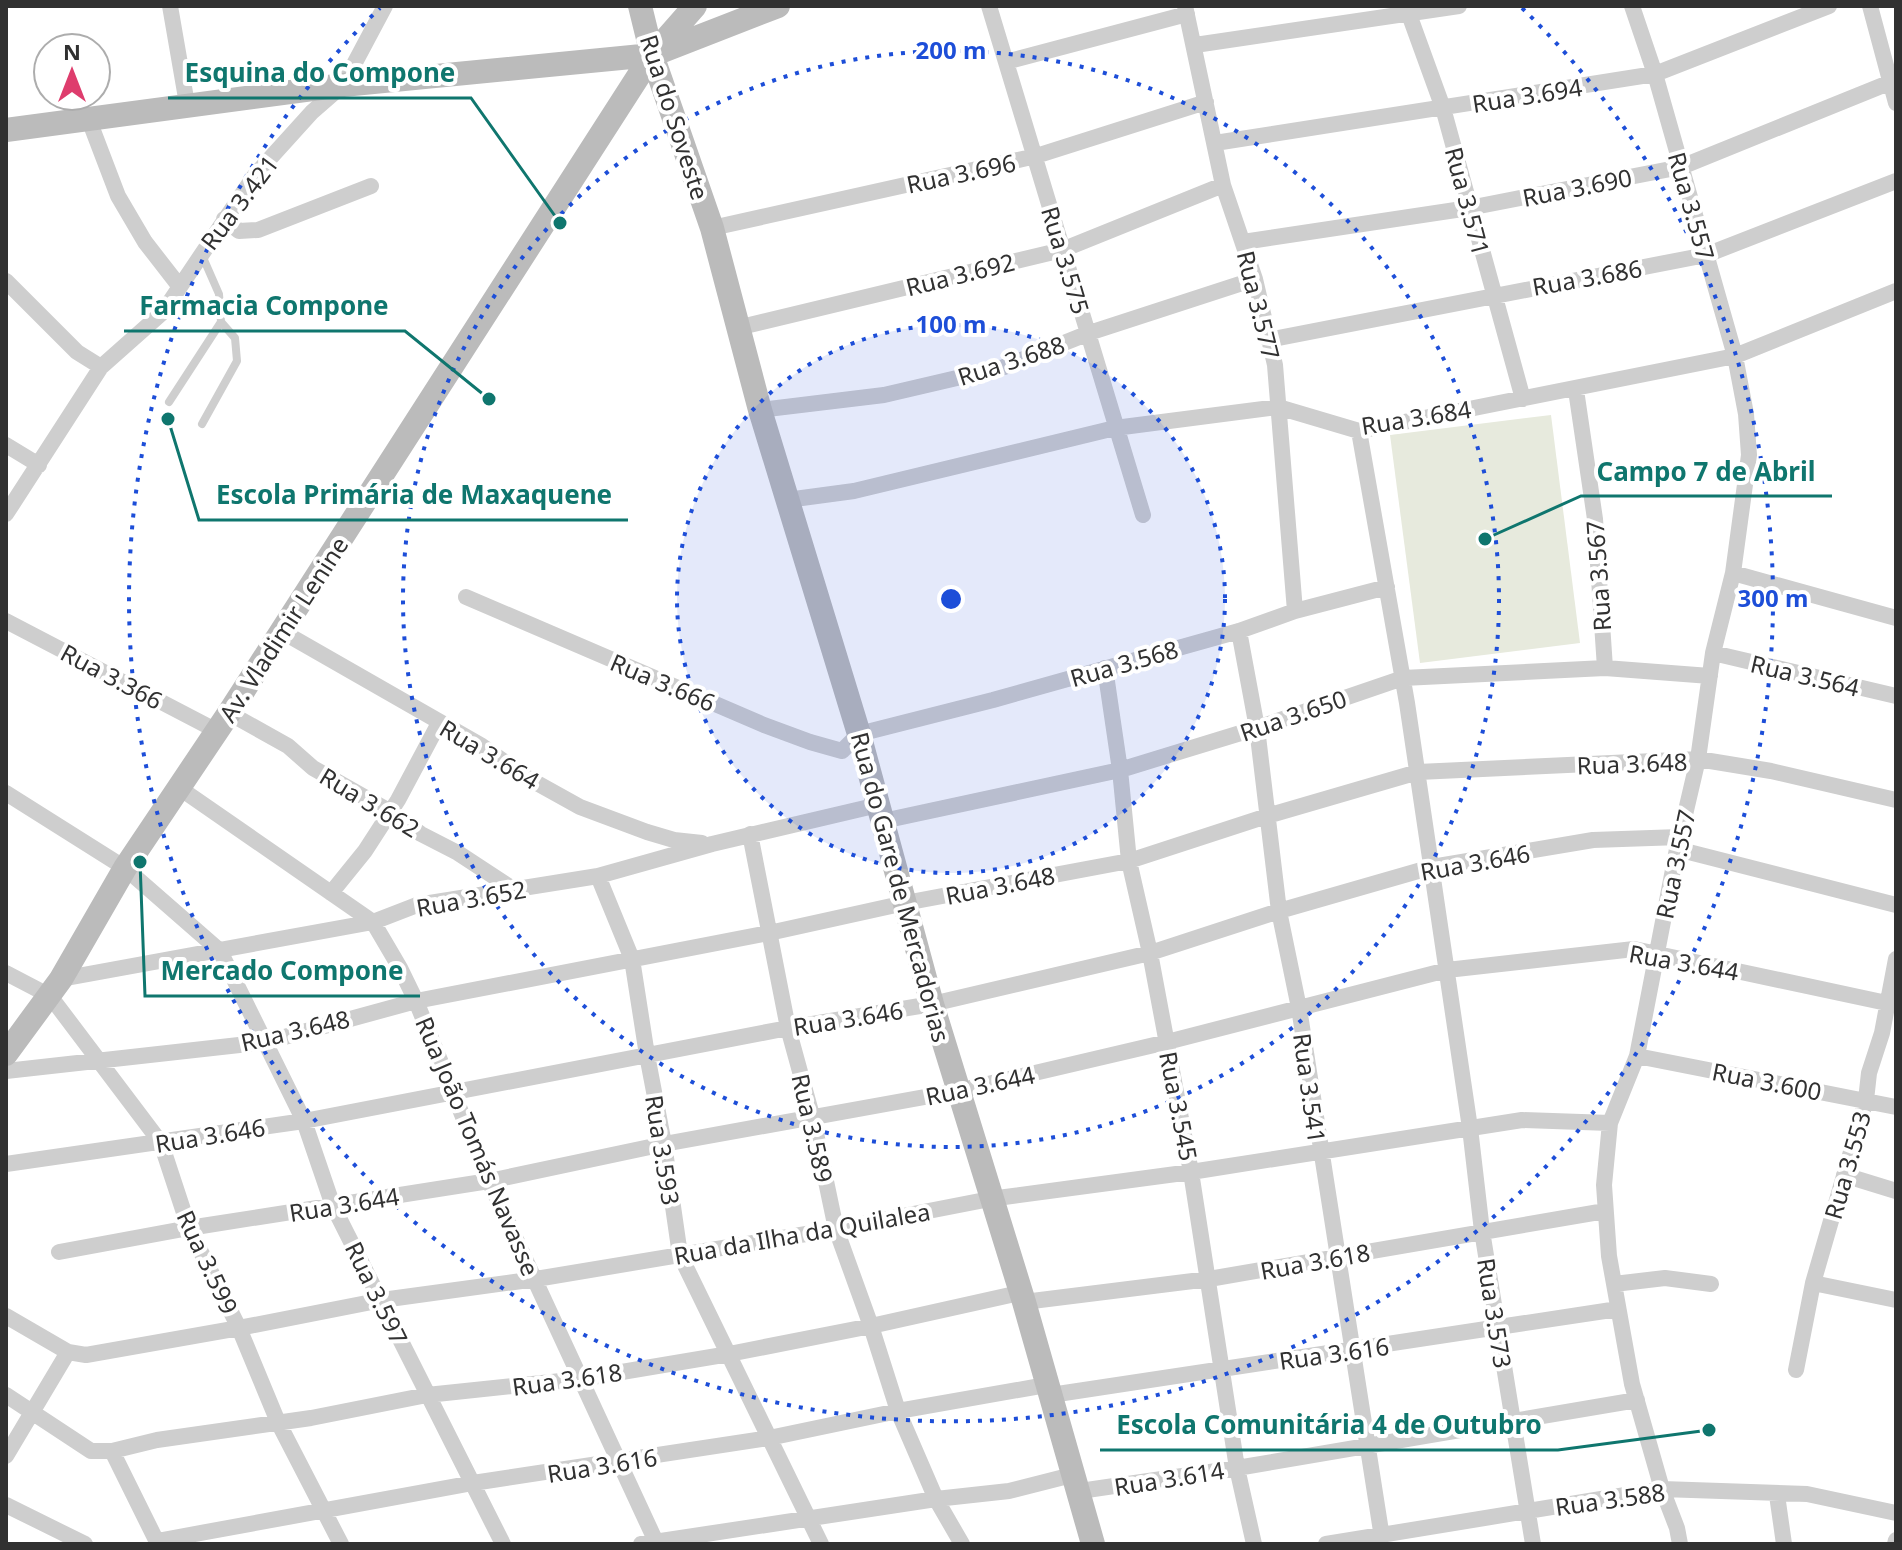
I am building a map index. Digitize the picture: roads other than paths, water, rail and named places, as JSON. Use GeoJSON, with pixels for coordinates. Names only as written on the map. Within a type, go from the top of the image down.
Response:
{"type":"FeatureCollection","features":[{"type":"Feature","properties":{"kind":"street"},"geometry":{"type":"LineString","coordinates":[[170,6],[187,104]]}},
{"type":"Feature","properties":{"kind":"street","name":"Rua 3.421"},"geometry":{"type":"LineString","coordinates":[[6,514],[101,367],[163,312],[255,175],[312,112],[343,85],[385,6]]}},
{"type":"Feature","properties":{"kind":"street","name":"Rua do Soveste"},"geometry":{"type":"LineString","coordinates":[[640,6],[652,55],[712,228]]}},
{"type":"Feature","properties":{"kind":"street","name":"Av. Vladimir Lenine"},"geometry":{"type":"LineString","coordinates":[[6,1054],[56,987],[125,868],[223,722],[652,55],[695,6]]}},
{"type":"Feature","properties":{"kind":"street"},"geometry":{"type":"LineString","coordinates":[[6,130],[343,85],[652,55],[778,6]]}},
{"type":"Feature","properties":{"kind":"street","name":"Rua 3.575"},"geometry":{"type":"LineString","coordinates":[[989,6],[1143,515]]}},
{"type":"Feature","properties":{"kind":"street"},"geometry":{"type":"LineString","coordinates":[[1195,45],[1407,10],[1459,6]]}},
{"type":"Feature","properties":{"kind":"street","name":"Rua 3.557"},"geometry":{"type":"LineString","coordinates":[[1632,6],[1655,74],[1735,356],[1746,414],[1749,455],[1733,573],[1713,653],[1698,759],[1678,843],[1637,1056],[1610,1123],[1604,1185],[1614,1284],[1637,1400],[1680,1544]]}},
{"type":"Feature","properties":{"kind":"street","name":"Rua 3.694"},"geometry":{"type":"LineString","coordinates":[[1215,143],[1655,74],[1829,6]]}},
{"type":"Feature","properties":{"kind":"street"},"geometry":{"type":"LineString","coordinates":[[1870,6],[1893,81],[1896,103]]}},
{"type":"Feature","properties":{"kind":"street"},"geometry":{"type":"LineString","coordinates":[[1006,62],[1186,10]]}},
{"type":"Feature","properties":{"kind":"street","name":"Rua 3.577"},"geometry":{"type":"LineString","coordinates":[[1186,10],[1223,185],[1255,279],[1275,365],[1295,611]]}},
{"type":"Feature","properties":{"kind":"street","name":"Rua 3.571"},"geometry":{"type":"LineString","coordinates":[[1407,10],[1443,108],[1523,399]]}},
{"type":"Feature","properties":{"kind":"street","name":"Rua 3.690"},"geometry":{"type":"LineString","coordinates":[[1243,242],[1469,208],[1681,167],[1893,81]]}},
{"type":"Feature","properties":{"kind":"street","name":"Rua 3.696"},"geometry":{"type":"LineString","coordinates":[[712,228],[1036,156],[1206,102]]}},
{"type":"Feature","properties":{"kind":"street"},"geometry":{"type":"LineString","coordinates":[[89,120],[118,196],[145,242],[180,287]]}},
{"type":"Feature","properties":{"kind":"street","name":"Rua 3.686"},"geometry":{"type":"LineString","coordinates":[[1268,340],[1706,255],[1896,181]]}},
{"type":"Feature","properties":{"kind":"street","name":"Rua 3.692"},"geometry":{"type":"LineString","coordinates":[[737,328],[1062,250],[1223,185]]}},
{"type":"Feature","properties":{"kind":"street"},"geometry":{"type":"LineString","coordinates":[[224,219],[239,231],[258,230],[371,186]]}},
{"type":"Feature","properties":{"kind":"street","name":"Rua do Gare de Mercadorias"},"geometry":{"type":"LineString","coordinates":[[712,228],[760,410],[859,734],[932,1004],[1093,1544]]}},
{"type":"Feature","properties":{"kind":"street","name":"Rua 3.688"},"geometry":{"type":"LineString","coordinates":[[760,410],[884,395],[1004,367],[1089,333],[1255,279]]}},
{"type":"Feature","properties":{"kind":"street"},"geometry":{"type":"LineString","coordinates":[[6,281],[77,352],[101,367]]}},
{"type":"Feature","properties":{"kind":"street","name":"Rua 3.684"},"geometry":{"type":"LineString","coordinates":[[787,500],[854,491],[1115,428],[1278,407],[1359,431],[1735,356],[1896,291]]}},
{"type":"Feature","properties":{"kind":"street","name":"Rua 3.567"},"geometry":{"type":"LineString","coordinates":[[1576,390],[1595,519],[1605,668]]}},
{"type":"Feature","properties":{"kind":"street","name":"Rua 3.573"},"geometry":{"type":"LineString","coordinates":[[1359,431],[1418,772],[1482,1231],[1533,1544]]}},
{"type":"Feature","properties":{"kind":"street"},"geometry":{"type":"LineString","coordinates":[[6,445],[39,465]]}},
{"type":"Feature","properties":{"kind":"street"},"geometry":{"type":"LineString","coordinates":[[1733,573],[1896,618]]}},
{"type":"Feature","properties":{"kind":"street","name":"Rua 3.568"},"geometry":{"type":"LineString","coordinates":[[859,734],[993,700],[1387,587]]}},
{"type":"Feature","properties":{"kind":"street","name":"Rua 3.666"},"geometry":{"type":"LineString","coordinates":[[466,597],[696,697],[810,742],[842,751],[859,734]]}},
{"type":"Feature","properties":{"kind":"street","name":"Rua 3.366"},"geometry":{"type":"LineString","coordinates":[[6,621],[223,722]]}},
{"type":"Feature","properties":{"kind":"street","name":"Rua 3.664"},"geometry":{"type":"LineString","coordinates":[[281,631],[580,807],[674,840],[712,844]]}},
{"type":"Feature","properties":{"kind":"street","name":"Rua 3.541"},"geometry":{"type":"LineString","coordinates":[[1239,631],[1257,728],[1279,911],[1299,1008],[1319,1152],[1354,1351],[1382,1540]]}},
{"type":"Feature","properties":{"kind":"street","name":"Rua 3.564"},"geometry":{"type":"LineString","coordinates":[[1713,653],[1896,696]]}},
{"type":"Feature","properties":{"kind":"street","name":"Rua 3.545"},"geometry":{"type":"LineString","coordinates":[[1105,668],[1129,861],[1150,953],[1191,1172],[1237,1468],[1254,1544]]}},
{"type":"Feature","properties":{"kind":"street","name":"Rua 3.650"},"geometry":{"type":"LineString","coordinates":[[880,813],[1120,770],[1257,728],[1403,678],[1605,668],[1710,676]]}},
{"type":"Feature","properties":{"kind":"street","name":"Rua 3.662"},"geometry":{"type":"LineString","coordinates":[[223,722],[288,746],[313,768],[389,811],[421,834],[458,853],[513,889]]}},
{"type":"Feature","properties":{"kind":"street"},"geometry":{"type":"LineString","coordinates":[[331,893],[365,851],[398,800],[439,723]]}},
{"type":"Feature","properties":{"kind":"street","name":"Rua 3.648"},"geometry":{"type":"LineString","coordinates":[[6,1071],[266,1042],[416,1001],[1129,861],[1418,772],[1698,759],[1771,771],[1896,800]]}},
{"type":"Feature","properties":{"kind":"street","name":"Rua João Tomás Navasse"},"geometry":{"type":"LineString","coordinates":[[178,787],[373,922],[416,1001],[489,1181],[620,1462],[651,1543]]}},
{"type":"Feature","properties":{"kind":"street"},"geometry":{"type":"LineString","coordinates":[[6,793],[125,868],[220,951]]}},
{"type":"Feature","properties":{"kind":"street","name":"Rua 3.652"},"geometry":{"type":"LineString","coordinates":[[56,987],[373,922],[417,905],[598,876],[750,834],[880,813]]}},
{"type":"Feature","properties":{"kind":"street","name":"Rua 3.589"},"geometry":{"type":"LineString","coordinates":[[750,834],[788,1028],[813,1119],[836,1229],[898,1411],[936,1499],[962,1544]]}},
{"type":"Feature","properties":{"kind":"street","name":"Rua 3.646"},"geometry":{"type":"LineString","coordinates":[[6,1164],[304,1121],[788,1028],[932,1004],[1150,953],[1279,911],[1432,867],[1593,840],[1678,843],[1896,905]]}},
{"type":"Feature","properties":{"kind":"street","name":"Rua 3.593"},"geometry":{"type":"LineString","coordinates":[[598,876],[632,959],[680,1255],[821,1544]]}},
{"type":"Feature","properties":{"kind":"street","name":"Rua 3.644"},"geometry":{"type":"LineString","coordinates":[[59,1252],[189,1228],[489,1181],[664,1144],[958,1091],[1167,1042],[1447,970],[1634,949],[1892,1004]]}},
{"type":"Feature","properties":{"kind":"street","name":"Rua 3.597"},"geometry":{"type":"LineString","coordinates":[[220,951],[304,1121],[333,1206],[503,1544]]}},
{"type":"Feature","properties":{"kind":"street","name":"Rua 3.553"},"geometry":{"type":"LineString","coordinates":[[1796,1370],[1813,1283],[1866,1100],[1869,1073],[1892,1004],[1896,959]]}},
{"type":"Feature","properties":{"kind":"street"},"geometry":{"type":"LineString","coordinates":[[6,973],[56,987]]}},
{"type":"Feature","properties":{"kind":"street","name":"Rua 3.599"},"geometry":{"type":"LineString","coordinates":[[56,987],[99,1061],[161,1143],[189,1228],[239,1328],[278,1422],[341,1544]]}},
{"type":"Feature","properties":{"kind":"street","name":"Rua 3.600"},"geometry":{"type":"LineString","coordinates":[[1637,1056],[1896,1107]]}},
{"type":"Feature","properties":{"kind":"street","name":"Rua da Ilha da Quilalea"},"geometry":{"type":"LineString","coordinates":[[68,1352],[86,1355],[382,1300],[536,1279],[836,1229],[990,1199],[1191,1172],[1522,1120],[1610,1123]]}},
{"type":"Feature","properties":{"kind":"street"},"geometry":{"type":"LineString","coordinates":[[1844,1175],[1896,1191]]}},
{"type":"Feature","properties":{"kind":"street","name":"Rua 3.618"},"geometry":{"type":"LineString","coordinates":[[112,1451],[157,1440],[427,1395],[580,1379],[729,1354],[1021,1297],[1209,1279],[1605,1211]]}},
{"type":"Feature","properties":{"kind":"street"},"geometry":{"type":"LineString","coordinates":[[1614,1284],[1665,1278],[1711,1284]]}},
{"type":"Feature","properties":{"kind":"street"},"geometry":{"type":"LineString","coordinates":[[1813,1283],[1896,1300]]}},
{"type":"Feature","properties":{"kind":"street","name":"Rua 3.616"},"geometry":{"type":"LineString","coordinates":[[157,1542],[324,1508],[769,1438],[898,1411],[1354,1351],[1618,1309]]}},
{"type":"Feature","properties":{"kind":"street"},"geometry":{"type":"LineString","coordinates":[[6,1316],[68,1352],[6,1456]]}},
{"type":"Feature","properties":{"kind":"street"},"geometry":{"type":"LineString","coordinates":[[6,1395],[91,1451],[112,1451],[157,1542]]}},
{"type":"Feature","properties":{"kind":"street","name":"Rua 3.614"},"geometry":{"type":"LineString","coordinates":[[651,1543],[936,1499],[1237,1468],[1637,1400]]}},
{"type":"Feature","properties":{"kind":"street","name":"Rua 3.588"},"geometry":{"type":"LineString","coordinates":[[1326,1544],[1382,1540],[1662,1489],[1807,1494],[1896,1513]]}},
{"type":"Feature","properties":{"kind":"street"},"geometry":{"type":"LineString","coordinates":[[1777,1495],[1784,1544]]}},
{"type":"Feature","properties":{"kind":"street"},"geometry":{"type":"LineString","coordinates":[[6,1505],[85,1544]]}},
{"type":"Feature","properties":{"kind":"lane"},"geometry":{"type":"LineString","coordinates":[[201,252],[219,294],[221,322],[235,338],[237,361],[202,424]]}},
{"type":"Feature","properties":{"kind":"lane"},"geometry":{"type":"LineString","coordinates":[[169,402],[221,322]]}},
{"type":"Feature","properties":{"kind":"place","name":"Esquina do Compone"},"geometry":{"type":"Point","coordinates":[560,223]}},
{"type":"Feature","properties":{"kind":"place","name":"Farmacia Compone"},"geometry":{"type":"Point","coordinates":[489,399]}},
{"type":"Feature","properties":{"kind":"place","name":"Escola Primária de Maxaquene"},"geometry":{"type":"Point","coordinates":[168,419]}},
{"type":"Feature","properties":{"kind":"place","name":"Campo 7 de Abril"},"geometry":{"type":"Point","coordinates":[1485,539]}},
{"type":"Feature","properties":{"kind":"place","name":"Mercado Compone"},"geometry":{"type":"Point","coordinates":[140,862]}},
{"type":"Feature","properties":{"kind":"place","name":"Escola Comunitária 4 de Outubro"},"geometry":{"type":"Point","coordinates":[1709,1430]}}]}
